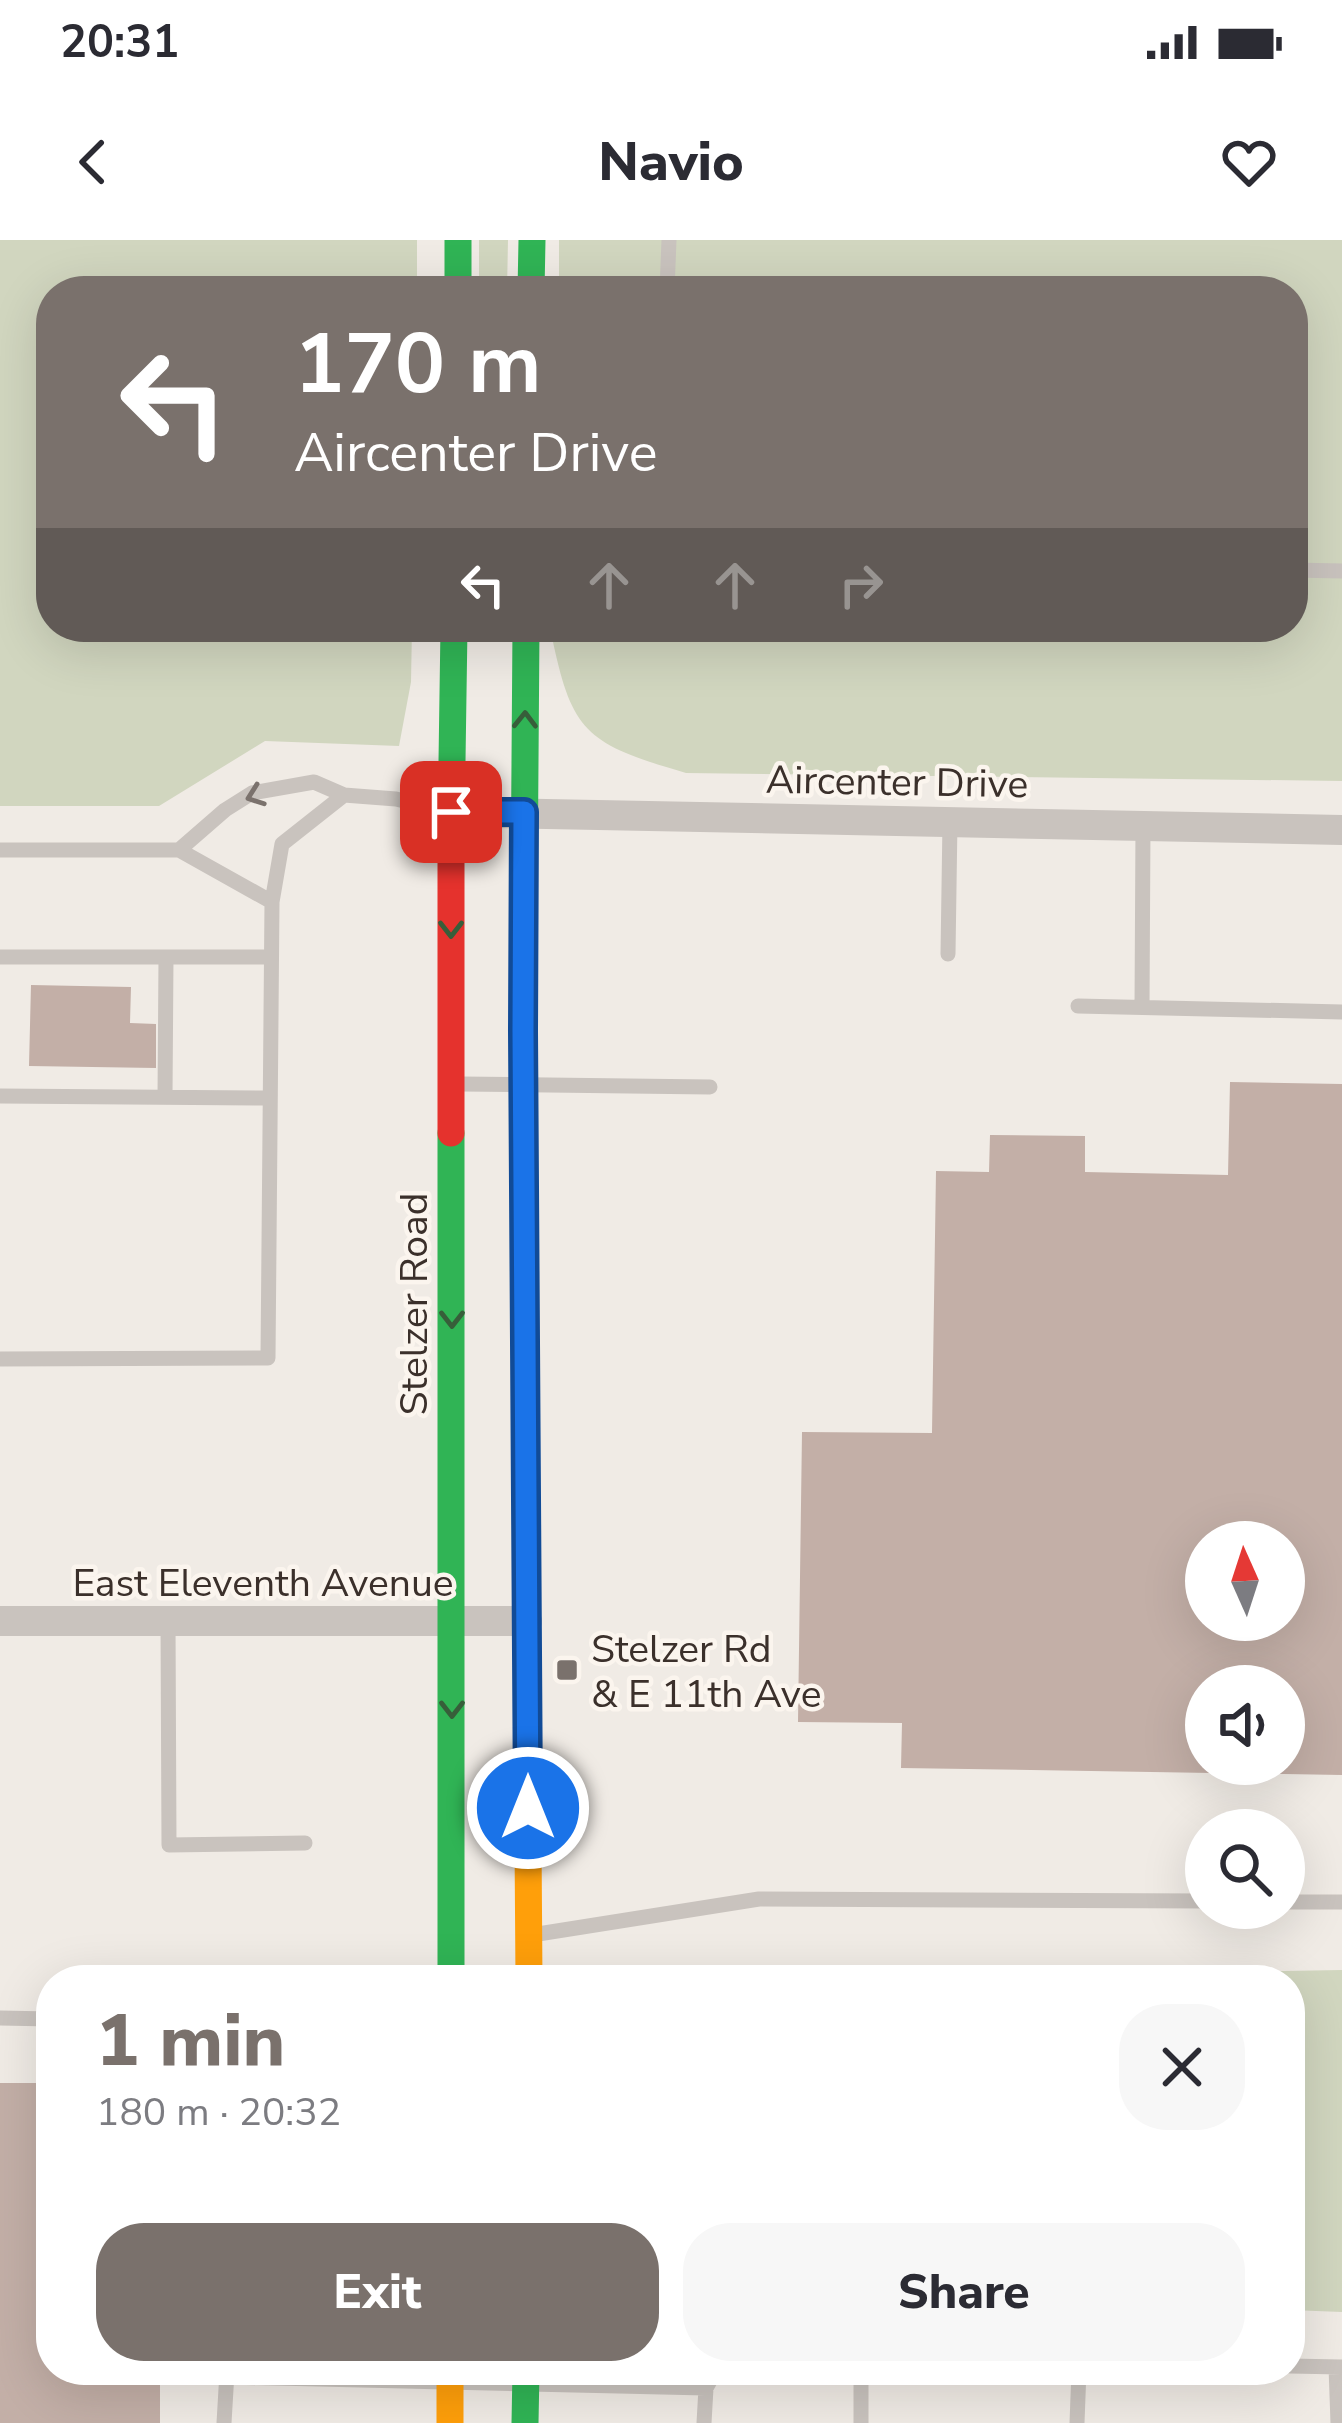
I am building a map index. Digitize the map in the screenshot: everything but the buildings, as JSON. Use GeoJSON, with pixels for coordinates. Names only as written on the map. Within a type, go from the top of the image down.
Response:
{"type":"FeatureCollection","features":[{"type":"Feature","properties":{"kind":"main road"},"geometry":{"type":"LineString","coordinates":[[458,240],[458,276]]}},
{"type":"Feature","properties":{"kind":"main road"},"geometry":{"type":"LineString","coordinates":[[531,276],[532,240]]}},
{"type":"Feature","properties":{"kind":"main road","name":"Stelzer Road"},"geometry":{"type":"LineString","coordinates":[[451,1965],[454,642]]}},
{"type":"Feature","properties":{"kind":"main road"},"geometry":{"type":"LineString","coordinates":[[526,642],[523,1084],[529,1965]]}},
{"type":"Feature","properties":{"kind":"main road"},"geometry":{"type":"LineString","coordinates":[[503,770],[524,812]]}},
{"type":"Feature","properties":{"kind":"main road"},"geometry":{"type":"LineString","coordinates":[[450,2385],[450,2423]]}},
{"type":"Feature","properties":{"kind":"main road"},"geometry":{"type":"LineString","coordinates":[[526,2385],[526,2423]]}},
{"type":"Feature","properties":{"kind":"street","name":"Aircenter Drive"},"geometry":{"type":"LineString","coordinates":[[451,812],[1342,830]]}},
{"type":"Feature","properties":{"kind":"street","name":"East Eleventh Avenue"},"geometry":{"type":"LineString","coordinates":[[0,1621],[527,1621]]}},
{"type":"Feature","properties":{"kind":"lane"},"geometry":{"type":"LineString","coordinates":[[668,240],[668,276]]}},
{"type":"Feature","properties":{"kind":"lane"},"geometry":{"type":"LineString","coordinates":[[1308,570],[1342,571]]}},
{"type":"Feature","properties":{"kind":"lane"},"geometry":{"type":"LineString","coordinates":[[179,850],[225,809],[252,793],[314,782],[344,795],[396,799],[451,812]]}},
{"type":"Feature","properties":{"kind":"lane"},"geometry":{"type":"LineString","coordinates":[[0,1359],[268,1358],[272,902],[282,844],[344,795]]}},
{"type":"Feature","properties":{"kind":"lane"},"geometry":{"type":"LineString","coordinates":[[948,954],[950,821]]}},
{"type":"Feature","properties":{"kind":"lane"},"geometry":{"type":"LineString","coordinates":[[1142,1007],[1144,826]]}},
{"type":"Feature","properties":{"kind":"lane"},"geometry":{"type":"LineString","coordinates":[[0,850],[179,850],[272,902]]}},
{"type":"Feature","properties":{"kind":"lane"},"geometry":{"type":"LineString","coordinates":[[0,957],[271,957]]}},
{"type":"Feature","properties":{"kind":"lane"},"geometry":{"type":"LineString","coordinates":[[165,1097],[166,958]]}},
{"type":"Feature","properties":{"kind":"lane"},"geometry":{"type":"LineString","coordinates":[[1078,1006],[1342,1012]]}},
{"type":"Feature","properties":{"kind":"lane"},"geometry":{"type":"LineString","coordinates":[[452,1084],[710,1087]]}},
{"type":"Feature","properties":{"kind":"lane"},"geometry":{"type":"LineString","coordinates":[[0,1096],[270,1098]]}},
{"type":"Feature","properties":{"kind":"lane"},"geometry":{"type":"LineString","coordinates":[[168,1621],[169,1845],[305,1843]]}},
{"type":"Feature","properties":{"kind":"lane"},"geometry":{"type":"LineString","coordinates":[[529,1935],[760,1900],[1185,1901]]}},
{"type":"Feature","properties":{"kind":"lane"},"geometry":{"type":"LineString","coordinates":[[1305,1901],[1342,1902]]}},
{"type":"Feature","properties":{"kind":"lane"},"geometry":{"type":"LineString","coordinates":[[0,2018],[36,2019]]}},
{"type":"Feature","properties":{"kind":"lane"},"geometry":{"type":"LineString","coordinates":[[1305,2366],[1339,2367],[1338,2423]]}},
{"type":"Feature","properties":{"kind":"lane"},"geometry":{"type":"LineString","coordinates":[[224,2423],[226,2385]]}},
{"type":"Feature","properties":{"kind":"lane"},"geometry":{"type":"LineString","coordinates":[[673,2385],[706,2387],[704,2423]]}},
{"type":"Feature","properties":{"kind":"lane"},"geometry":{"type":"LineString","coordinates":[[861,2385],[861,2423]]}},
{"type":"Feature","properties":{"kind":"lane"},"geometry":{"type":"LineString","coordinates":[[1077,2423],[1078,2385]]}},
{"type":"Feature","properties":{"kind":"green space"},"geometry":{"type":"Polygon","coordinates":[[[0,240],[417,240],[417,276],[36,276],[36,642],[412,642],[411,682],[399,746],[265,741],[159,806],[0,806],[0,240]]]}},
{"type":"Feature","properties":{"kind":"green space"},"geometry":{"type":"Polygon","coordinates":[[[479,240],[508,240],[507,276],[479,276],[479,240]]]}},
{"type":"Feature","properties":{"kind":"green space"},"geometry":{"type":"Polygon","coordinates":[[[559,240],[1342,240],[1342,781],[686,773],[625,752],[588,728],[566,690],[553,642],[1308,642],[1308,276],[559,276],[559,240]]]}},
{"type":"Feature","properties":{"kind":"green space"},"geometry":{"type":"Polygon","coordinates":[[[1342,1970],[1342,2312],[1305,2311],[1305,1971],[1342,1970]]]}},
{"type":"Feature","properties":{"kind":"traffic: fast"},"geometry":{"type":"LineString","coordinates":[[458,240],[458,276]]}},
{"type":"Feature","properties":{"kind":"traffic: fast"},"geometry":{"type":"LineString","coordinates":[[531,276],[532,240]]}},
{"type":"Feature","properties":{"kind":"traffic: fast"},"geometry":{"type":"LineString","coordinates":[[451,828],[454,642]]}},
{"type":"Feature","properties":{"kind":"traffic: fast"},"geometry":{"type":"LineString","coordinates":[[525,1424],[526,642]]}},
{"type":"Feature","properties":{"kind":"traffic: fast"},"geometry":{"type":"LineString","coordinates":[[451,1133],[451,1965]]}},
{"type":"Feature","properties":{"kind":"traffic: fast"},"geometry":{"type":"LineString","coordinates":[[525,2423],[526,2385]]}},
{"type":"Feature","properties":{"kind":"traffic: slow"},"geometry":{"type":"LineString","coordinates":[[525,1424],[529,1965]]}},
{"type":"Feature","properties":{"kind":"traffic: slow"},"geometry":{"type":"LineString","coordinates":[[450,2385],[450,2423]]}},
{"type":"Feature","properties":{"kind":"traffic: jam"},"geometry":{"type":"LineString","coordinates":[[451,828],[451,1133]]}},
{"type":"Feature","properties":{"kind":"place","name":"Stelzer Rd & E 11th Ave"},"geometry":{"type":"Point","coordinates":[567,1670]}},
{"type":"Feature","properties":{"kind":"route"},"geometry":{"type":"LineString","coordinates":[[451,812],[524,812],[528,1808]]}}]}
